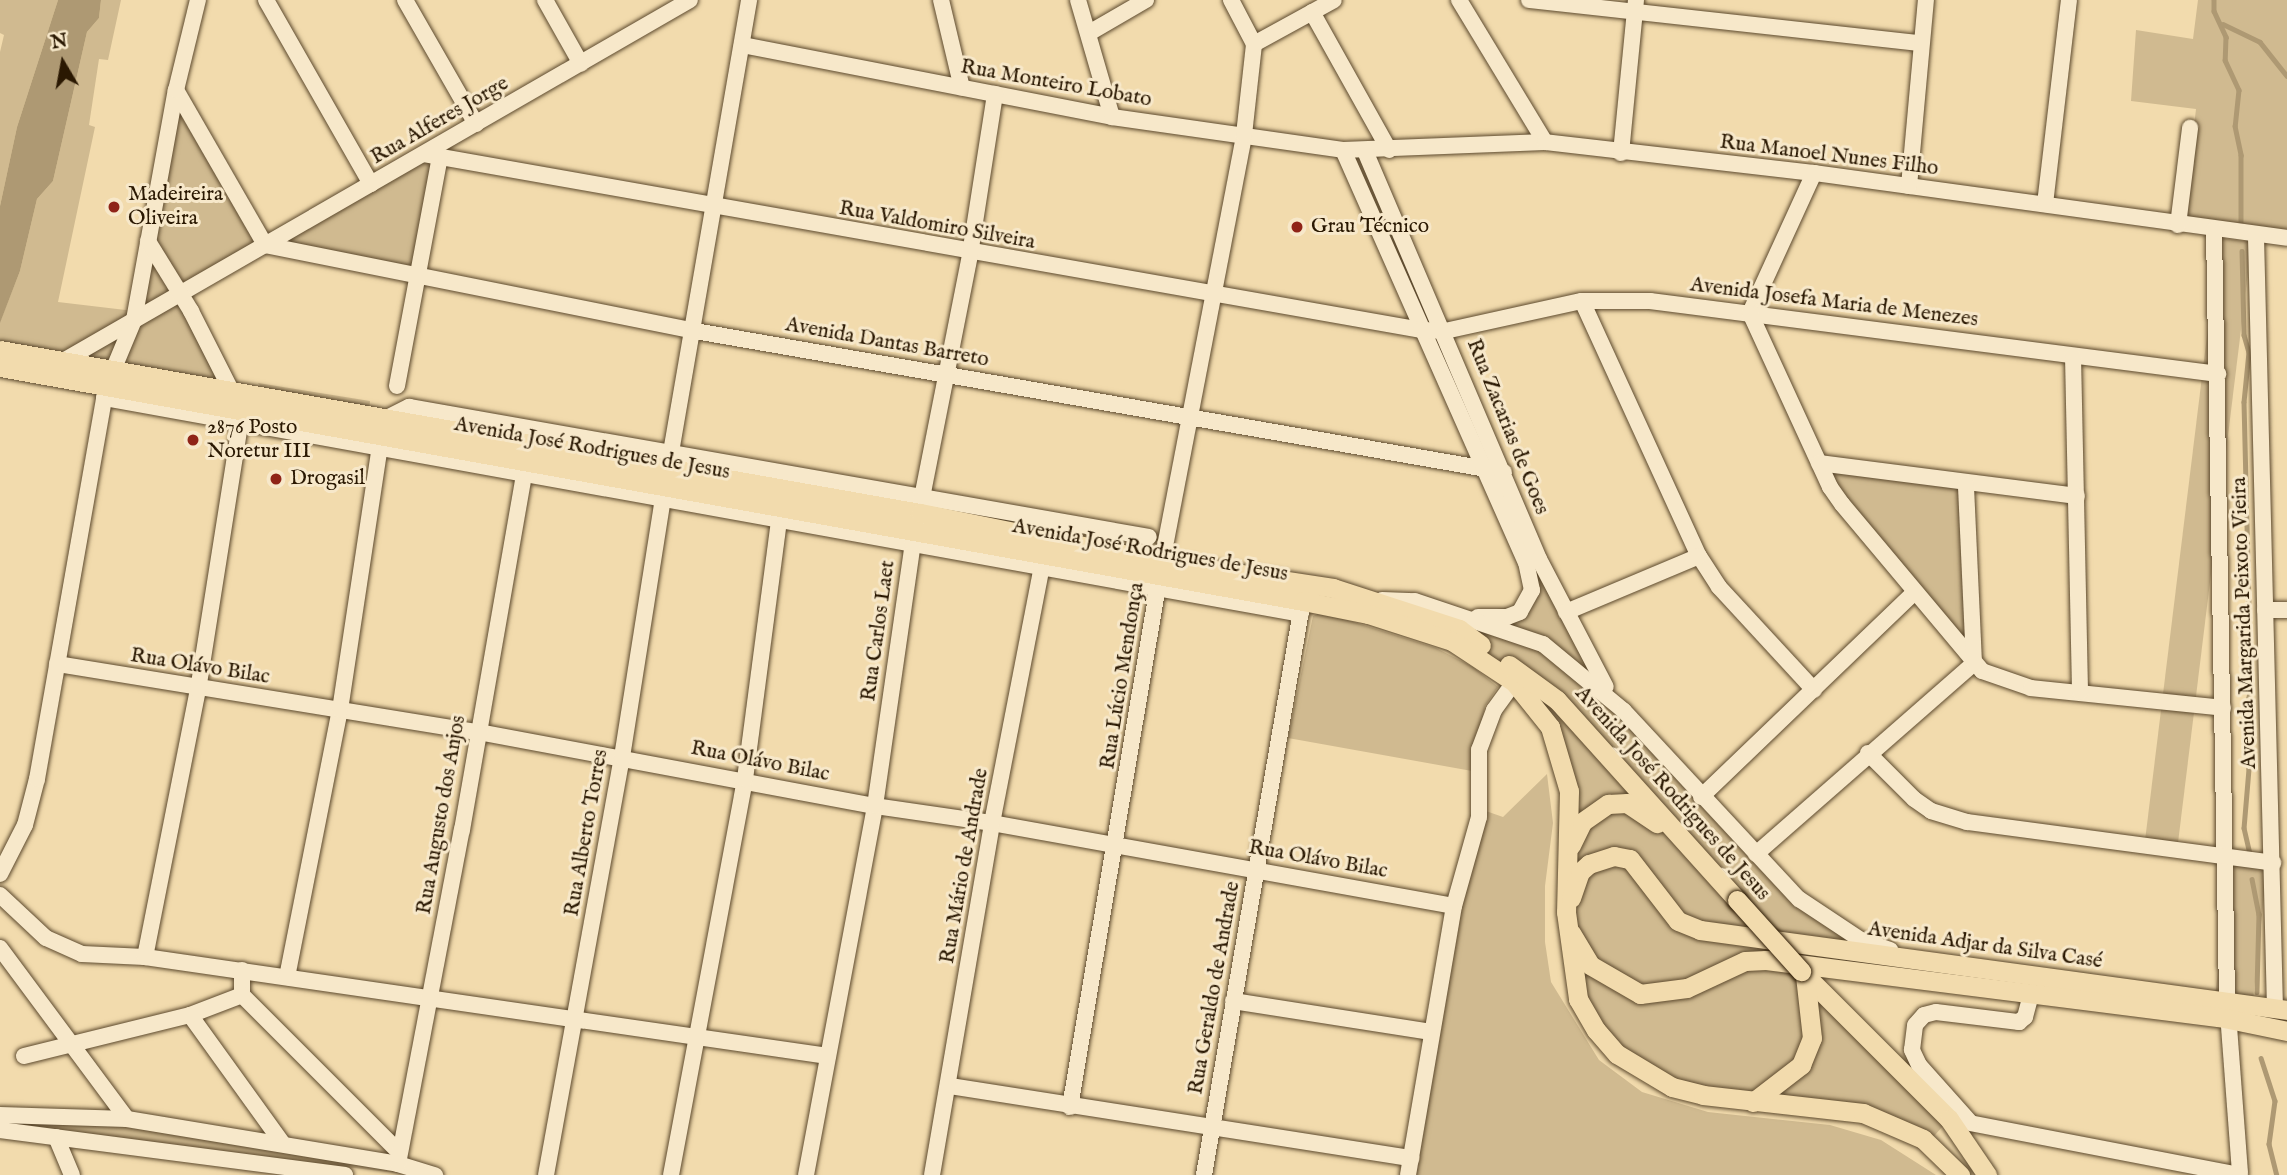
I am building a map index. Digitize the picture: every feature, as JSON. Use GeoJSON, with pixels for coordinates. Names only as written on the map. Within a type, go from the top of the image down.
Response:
{"type":"FeatureCollection","features":[{"type":"Feature","properties":{"kind":"main road","name":"Avenida José Rodrigues de Jesus"},"geometry":{"type":"LineString","coordinates":[[0,350],[105,393],[387,418],[670,459],[918,521],[1302,608],[1368,614],[1452,641],[1514,682],[1550,727],[1562,757],[1569,792],[1567,919],[1578,999],[1596,1030],[1618,1054],[1672,1087],[1753,1102],[1863,1113],[1923,1139],[1960,1175]]}},
{"type":"Feature","properties":{"kind":"main road","name":"Avenida José Rodrigues de Jesus"},"geometry":{"type":"LineString","coordinates":[[0,367],[65,360],[116,369],[236,406],[918,521]]}},
{"type":"Feature","properties":{"kind":"main road","name":"Avenida José Rodrigues de Jesus"},"geometry":{"type":"LineString","coordinates":[[1160,575],[1333,588],[1460,629],[1557,700],[1803,973],[1949,1119],[1987,1175]]}},
{"type":"Feature","properties":{"kind":"main road"},"geometry":{"type":"LineString","coordinates":[[1566,863],[1581,822],[1608,804],[1627,803],[1679,837]]}},
{"type":"Feature","properties":{"kind":"main road","name":"Avenida Adjar da Silva Casé"},"geometry":{"type":"LineString","coordinates":[[2281,1009],[2228,1009],[2031,996],[1766,960],[1745,961],[1687,988],[1640,994],[1590,965],[1567,919],[1580,872],[1614,856],[1635,865],[1678,921],[1711,932],[2228,1009],[2287,1031]]}},
{"type":"Feature","properties":{"kind":"main road"},"geometry":{"type":"LineString","coordinates":[[1753,1102],[1801,1065],[1812,1038],[1803,973]]}},
{"type":"Feature","properties":{"kind":"street"},"geometry":{"type":"LineString","coordinates":[[0,874],[25,825],[37,779],[105,393],[134,320],[176,90],[198,0]]}},
{"type":"Feature","properties":{"kind":"street"},"geometry":{"type":"LineString","coordinates":[[266,0],[371,184]]}},
{"type":"Feature","properties":{"kind":"street"},"geometry":{"type":"LineString","coordinates":[[405,0],[477,124]]}},
{"type":"Feature","properties":{"kind":"street"},"geometry":{"type":"LineString","coordinates":[[545,0],[581,64]]}},
{"type":"Feature","properties":{"kind":"street"},"geometry":{"type":"LineString","coordinates":[[670,459],[695,331],[749,0]]}},
{"type":"Feature","properties":{"kind":"street"},"geometry":{"type":"LineString","coordinates":[[941,0],[962,88]]}},
{"type":"Feature","properties":{"kind":"street"},"geometry":{"type":"LineString","coordinates":[[1078,0],[1112,117]]}},
{"type":"Feature","properties":{"kind":"street"},"geometry":{"type":"LineString","coordinates":[[1089,33],[1146,0]]}},
{"type":"Feature","properties":{"kind":"street"},"geometry":{"type":"LineString","coordinates":[[1231,0],[1254,44],[1334,0]]}},
{"type":"Feature","properties":{"kind":"street"},"geometry":{"type":"LineString","coordinates":[[1459,0],[1545,142]]}},
{"type":"Feature","properties":{"kind":"street"},"geometry":{"type":"LineString","coordinates":[[1529,0],[1635,6],[1921,43]]}},
{"type":"Feature","properties":{"kind":"street"},"geometry":{"type":"LineString","coordinates":[[1909,186],[1926,0]]}},
{"type":"Feature","properties":{"kind":"street"},"geometry":{"type":"LineString","coordinates":[[2045,204],[2069,0]]}},
{"type":"Feature","properties":{"kind":"street","name":"Rua Alferes Jorge"},"geometry":{"type":"LineString","coordinates":[[65,360],[686,1]]}},
{"type":"Feature","properties":{"kind":"street"},"geometry":{"type":"LineString","coordinates":[[1621,153],[1635,6]]}},
{"type":"Feature","properties":{"kind":"street"},"geometry":{"type":"LineString","coordinates":[[1312,12],[1389,150]]}},
{"type":"Feature","properties":{"kind":"street","name":"Rua Lúcio Mendonça"},"geometry":{"type":"LineString","coordinates":[[1070,1107],[1118,844],[1160,575],[1244,135],[1254,44]]}},
{"type":"Feature","properties":{"kind":"street","name":"Rua Monteiro Lobato"},"geometry":{"type":"LineString","coordinates":[[742,45],[1112,117],[1364,151]]}},
{"type":"Feature","properties":{"kind":"street"},"geometry":{"type":"LineString","coordinates":[[176,90],[265,245]]}},
{"type":"Feature","properties":{"kind":"street","name":"Rua Carlos Laet"},"geometry":{"type":"LineString","coordinates":[[806,1175],[875,806],[918,521],[970,254],[995,94]]}},
{"type":"Feature","properties":{"kind":"street"},"geometry":{"type":"LineString","coordinates":[[2178,225],[2190,128]]}},
{"type":"Feature","properties":{"kind":"street","name":"Rua Manoel Nunes Filho"},"geometry":{"type":"LineString","coordinates":[[1364,151],[1545,142],[1621,153],[1814,173],[2045,204],[2256,237],[2287,238]]}},
{"type":"Feature","properties":{"kind":"street","name":"Rua Zacarias de Goes"},"geometry":{"type":"LineString","coordinates":[[1343,150],[1481,470],[1526,562],[1532,590],[1516,616],[1455,615]]}},
{"type":"Feature","properties":{"kind":"street","name":"Rua Zacarias de Goes"},"geometry":{"type":"LineString","coordinates":[[1364,151],[1566,612],[1592,667],[1624,711]]}},
{"type":"Feature","properties":{"kind":"street","name":"Rua Valdomiro Silveira"},"geometry":{"type":"LineString","coordinates":[[424,154],[970,254],[1421,330],[1445,331]]}},
{"type":"Feature","properties":{"kind":"street"},"geometry":{"type":"LineString","coordinates":[[397,386],[440,158]]}},
{"type":"Feature","properties":{"kind":"street"},"geometry":{"type":"LineString","coordinates":[[1814,173],[1750,313],[1819,463],[1842,504],[1974,663],[2013,684],[2223,708]]}},
{"type":"Feature","properties":{"kind":"street","name":"Avenida Margarida Peixoto Vieira"},"geometry":{"type":"LineString","coordinates":[[2214,230],[2228,1009],[2240,1174]]}},
{"type":"Feature","properties":{"kind":"street","name":"Avenida Margarida Peixoto Vieira"},"geometry":{"type":"LineString","coordinates":[[2256,237],[2273,863],[2281,1009]]}},
{"type":"Feature","properties":{"kind":"street"},"geometry":{"type":"LineString","coordinates":[[145,957],[198,690],[236,406],[191,311],[178,294],[148,241]]}},
{"type":"Feature","properties":{"kind":"street","name":"Avenida Dantas Barreto"},"geometry":{"type":"LineString","coordinates":[[265,245],[695,331],[1504,472]]}},
{"type":"Feature","properties":{"kind":"street"},"geometry":{"type":"LineString","coordinates":[[191,311],[209,277]]}},
{"type":"Feature","properties":{"kind":"street","name":"Avenida Josefa Maria de Menezes"},"geometry":{"type":"LineString","coordinates":[[1445,331],[1583,301],[1650,300],[2218,374]]}},
{"type":"Feature","properties":{"kind":"street"},"geometry":{"type":"LineString","coordinates":[[1583,301],[1699,556],[1719,587],[1814,690]]}},
{"type":"Feature","properties":{"kind":"street"},"geometry":{"type":"LineString","coordinates":[[2073,356],[2080,692]]}},
{"type":"Feature","properties":{"kind":"street","name":"Avenida José Rodrigues de Jesus"},"geometry":{"type":"LineString","coordinates":[[236,406],[380,446],[779,519],[918,521],[1149,537]]}},
{"type":"Feature","properties":{"kind":"street"},"geometry":{"type":"LineString","coordinates":[[287,976],[340,710],[380,446]]}},
{"type":"Feature","properties":{"kind":"street"},"geometry":{"type":"LineString","coordinates":[[1819,463],[1966,484],[2077,496]]}},
{"type":"Feature","properties":{"kind":"street","name":"Rua Augusto dos Anjos"},"geometry":{"type":"LineString","coordinates":[[399,1158],[524,473]]}},
{"type":"Feature","properties":{"kind":"street"},"geometry":{"type":"LineString","coordinates":[[1966,484],[1974,663]]}},
{"type":"Feature","properties":{"kind":"street","name":"Rua Alberto Torres"},"geometry":{"type":"LineString","coordinates":[[546,1175],[622,757],[663,497]]}},
{"type":"Feature","properties":{"kind":"street"},"geometry":{"type":"LineString","coordinates":[[671,1175],[694,1036],[745,779],[779,519]]}},
{"type":"Feature","properties":{"kind":"street","name":"Avenida José Rodrigues de Jesus"},"geometry":{"type":"LineString","coordinates":[[918,521],[1042,565],[1160,575]]}},
{"type":"Feature","properties":{"kind":"street"},"geometry":{"type":"LineString","coordinates":[[1566,612],[1699,556]]}},
{"type":"Feature","properties":{"kind":"street","name":"Rua Mário de Andrade"},"geometry":{"type":"LineString","coordinates":[[932,1175],[950,1086],[992,823],[1042,565]]}},
{"type":"Feature","properties":{"kind":"street"},"geometry":{"type":"LineString","coordinates":[[1701,797],[1914,593]]}},
{"type":"Feature","properties":{"kind":"street"},"geometry":{"type":"LineString","coordinates":[[1372,599],[1415,601],[1543,643],[1624,711],[1756,854],[1822,916],[1860,940],[1932,963]]}},
{"type":"Feature","properties":{"kind":"street","name":"Rua Geraldo de Andrade"},"geometry":{"type":"LineString","coordinates":[[1204,1175],[1302,608]]}},
{"type":"Feature","properties":{"kind":"street"},"geometry":{"type":"LineString","coordinates":[[2265,610],[2287,610]]}},
{"type":"Feature","properties":{"kind":"street"},"geometry":{"type":"LineString","coordinates":[[1756,854],[1868,753],[1974,663]]}},
{"type":"Feature","properties":{"kind":"street","name":"Rua Olávo Bilac"},"geometry":{"type":"LineString","coordinates":[[57,664],[198,690],[478,732],[745,779],[875,806],[1118,844],[1454,906]]}},
{"type":"Feature","properties":{"kind":"street"},"geometry":{"type":"LineString","coordinates":[[1408,1175],[1430,1032],[1454,906],[1479,817],[1479,750],[1494,710],[1514,682]]}},
{"type":"Feature","properties":{"kind":"street"},"geometry":{"type":"LineString","coordinates":[[1868,753],[1914,799],[1931,811],[1967,822],[2225,859],[2273,863]]}},
{"type":"Feature","properties":{"kind":"street"},"geometry":{"type":"LineString","coordinates":[[0,895],[27,923],[67,949],[102,957],[145,957],[287,976],[828,1056]]}},
{"type":"Feature","properties":{"kind":"street"},"geometry":{"type":"LineString","coordinates":[[0,948],[69,1046],[127,1119]]}},
{"type":"Feature","properties":{"kind":"street"},"geometry":{"type":"LineString","coordinates":[[242,970],[242,995],[399,1158]]}},
{"type":"Feature","properties":{"kind":"street"},"geometry":{"type":"LineString","coordinates":[[24,1056],[190,1015],[242,995]]}},
{"type":"Feature","properties":{"kind":"street"},"geometry":{"type":"LineString","coordinates":[[1970,1122],[1919,1065],[1912,1050],[1915,1025],[1936,1012],[2019,1022],[2025,1017],[2031,996]]}},
{"type":"Feature","properties":{"kind":"street"},"geometry":{"type":"LineString","coordinates":[[1233,1000],[1430,1032]]}},
{"type":"Feature","properties":{"kind":"street"},"geometry":{"type":"LineString","coordinates":[[190,1015],[283,1144]]}},
{"type":"Feature","properties":{"kind":"street"},"geometry":{"type":"LineString","coordinates":[[950,1086],[1070,1107],[1411,1158]]}},
{"type":"Feature","properties":{"kind":"street"},"geometry":{"type":"LineString","coordinates":[[0,1115],[127,1119],[283,1144],[399,1158],[435,1175]]}},
{"type":"Feature","properties":{"kind":"street"},"geometry":{"type":"LineString","coordinates":[[1949,1119],[2240,1174]]}},
{"type":"Feature","properties":{"kind":"street"},"geometry":{"type":"LineString","coordinates":[[0,1130],[57,1137],[227,1167],[345,1175]]}},
{"type":"Feature","properties":{"kind":"street"},"geometry":{"type":"LineString","coordinates":[[57,1137],[72,1175]]}},
{"type":"Feature","properties":{"kind":"shaded area"},"geometry":{"type":"Polygon","coordinates":[[[0,0],[58,0],[17,127],[0,206],[0,52],[4,35],[0,33],[0,0]]]}},
{"type":"Feature","properties":{"kind":"shaded area"},"geometry":{"type":"Polygon","coordinates":[[[58,0],[101,0],[99,18],[87,32],[53,181],[37,199],[20,271],[0,323],[0,206],[17,127],[58,0]]]}},
{"type":"Feature","properties":{"kind":"shaded area"},"geometry":{"type":"Polygon","coordinates":[[[101,0],[121,0],[108,60],[99,59],[89,125],[95,127],[58,302],[134,311],[64,358],[0,349],[0,322],[20,271],[37,199],[53,181],[87,32],[99,18],[101,0]]]}},
{"type":"Feature","properties":{"kind":"shaded area"},"geometry":{"type":"Polygon","coordinates":[[[2198,0],[2287,0],[2287,234],[2183,222],[2196,109],[2131,101],[2136,30],[2193,39],[2198,0]]]}},
{"type":"Feature","properties":{"kind":"shaded area"},"geometry":{"type":"Polygon","coordinates":[[[174,105],[260,245],[179,292],[150,241],[174,105]]]}},
{"type":"Feature","properties":{"kind":"shaded area"},"geometry":{"type":"Polygon","coordinates":[[[1342,151],[1364,152],[1566,612],[1624,711],[1760,858],[1861,940],[1770,939],[1949,1119],[1928,1143],[1902,1129],[1753,1102],[1642,1072],[1578,999],[1562,757],[1455,615],[1517,606],[1529,582],[1342,151]]]}},
{"type":"Feature","properties":{"kind":"shaded area"},"geometry":{"type":"Polygon","coordinates":[[[423,160],[435,161],[414,271],[283,241],[423,160]]]}},
{"type":"Feature","properties":{"kind":"shaded area"},"geometry":{"type":"Polygon","coordinates":[[[2219,238],[2252,242],[2177,854],[2144,850],[2219,238]]]}},
{"type":"Feature","properties":{"kind":"shaded area"},"geometry":{"type":"Polygon","coordinates":[[[149,245],[176,294],[136,317],[149,245]]]}},
{"type":"Feature","properties":{"kind":"shaded area"},"geometry":{"type":"Polygon","coordinates":[[[178,296],[228,388],[125,368],[136,320],[178,296]]]}},
{"type":"Feature","properties":{"kind":"shaded area"},"geometry":{"type":"Polygon","coordinates":[[[133,322],[115,367],[69,359],[133,322]]]}},
{"type":"Feature","properties":{"kind":"shaded area"},"geometry":{"type":"Polygon","coordinates":[[[258,383],[370,401],[369,411],[265,392],[258,383]]]}},
{"type":"Feature","properties":{"kind":"shaded area"},"geometry":{"type":"Polygon","coordinates":[[[1826,469],[1961,489],[1970,653],[1884,549],[1826,469]]]}},
{"type":"Feature","properties":{"kind":"shaded area"},"geometry":{"type":"Polygon","coordinates":[[[1322,612],[1436,648],[1473,667],[1498,687],[1485,706],[1472,771],[1288,738],[1313,616],[1322,612]]]}},
{"type":"Feature","properties":{"kind":"shaded area"},"geometry":{"type":"Polygon","coordinates":[[[1547,774],[1553,823],[1545,886],[1545,942],[1551,982],[1599,1060],[1642,1092],[1708,1112],[1830,1125],[1881,1140],[1936,1175],[1413,1175],[1434,1033],[1483,810],[1503,817],[1547,774]]]}},
{"type":"Feature","properties":{"kind":"shaded area"},"geometry":{"type":"Polygon","coordinates":[[[2229,865],[2267,869],[2253,1000],[2215,996],[2229,865]]]}},
{"type":"Feature","properties":{"kind":"shaded area"},"geometry":{"type":"Polygon","coordinates":[[[0,1121],[132,1125],[289,1149],[414,1175],[4,1127],[0,1121]]]}},
{"type":"Feature","properties":{"kind":"waterway"},"geometry":{"type":"LineString","coordinates":[[2214,0],[2214,11],[2226,37],[2225,60],[2239,90],[2235,126],[2241,155],[2241,226]]}},
{"type":"Feature","properties":{"kind":"waterway"},"geometry":{"type":"LineString","coordinates":[[2223,24],[2260,42],[2287,76]]}},
{"type":"Feature","properties":{"kind":"waterway"},"geometry":{"type":"LineString","coordinates":[[2242,251],[2244,335],[2249,352],[2244,402],[2251,689],[2244,717],[2249,769],[2244,828],[2250,853]]}},
{"type":"Feature","properties":{"kind":"waterway"},"geometry":{"type":"LineString","coordinates":[[2252,879],[2259,914],[2257,992]]}},
{"type":"Feature","properties":{"kind":"waterway"},"geometry":{"type":"LineString","coordinates":[[2261,1058],[2275,1101],[2269,1144],[2277,1175]]}},
{"type":"Feature","properties":{"kind":"place","name":"Madeireira Oliveira"},"geometry":{"type":"Point","coordinates":[114,207]}},
{"type":"Feature","properties":{"kind":"place","name":"Grau Técnico"},"geometry":{"type":"Point","coordinates":[1297,227]}},
{"type":"Feature","properties":{"kind":"place","name":"2876 Posto Noretur III"},"geometry":{"type":"Point","coordinates":[193,440]}},
{"type":"Feature","properties":{"kind":"place","name":"Drogasil"},"geometry":{"type":"Point","coordinates":[276,479]}}]}
